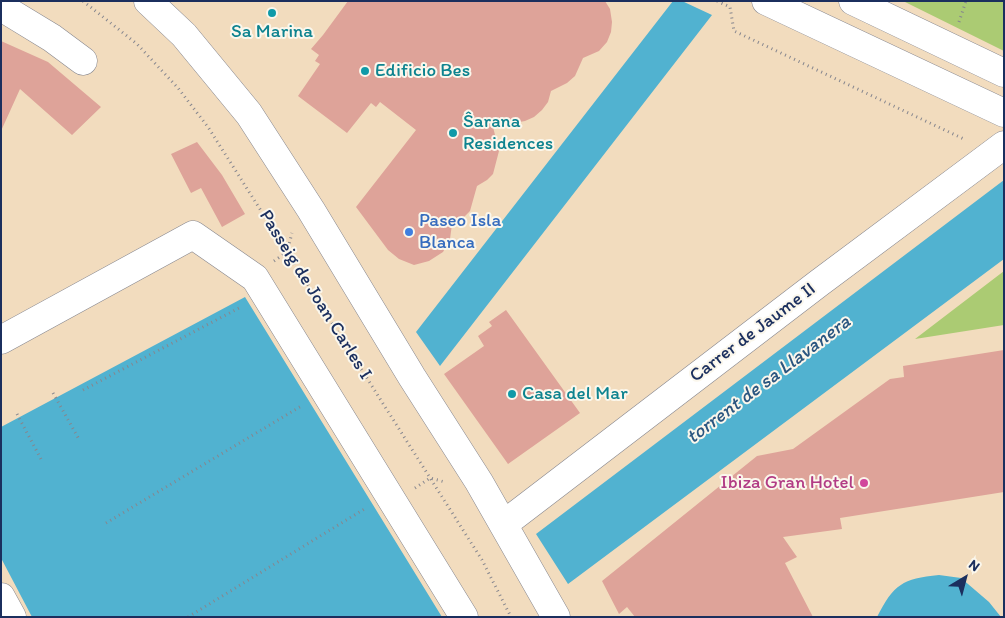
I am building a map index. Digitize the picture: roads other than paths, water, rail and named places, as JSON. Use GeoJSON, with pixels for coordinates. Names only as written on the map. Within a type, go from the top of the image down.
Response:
{"type":"FeatureCollection","features":[{"type":"Feature","properties":{"kind":"street","name":"Passeig de Joan Carles I"},"geometry":{"type":"LineString","coordinates":[[148,1],[184,35],[249,114],[311,210],[412,377],[479,482],[556,617]]}},
{"type":"Feature","properties":{"kind":"street"},"geometry":{"type":"LineString","coordinates":[[766,1],[1004,113]]}},
{"type":"Feature","properties":{"kind":"street"},"geometry":{"type":"LineString","coordinates":[[852,1],[1004,73]]}},
{"type":"Feature","properties":{"kind":"street"},"geometry":{"type":"LineString","coordinates":[[1,7],[52,38],[83,62]]}},
{"type":"Feature","properties":{"kind":"street","name":"Carrer de Jaume II"},"geometry":{"type":"LineString","coordinates":[[504,524],[999,148]]}},
{"type":"Feature","properties":{"kind":"street"},"geometry":{"type":"LineString","coordinates":[[1,340],[193,235],[252,291],[394,501],[464,617]]}},
{"type":"Feature","properties":{"kind":"street"},"geometry":{"type":"LineString","coordinates":[[1,597],[12,617]]}},
{"type":"Feature","properties":{"kind":"water"},"geometry":{"type":"Polygon","coordinates":[[[673,1],[682,1],[712,15],[440,366],[416,332],[673,1]]]}},
{"type":"Feature","properties":{"kind":"water","name":"torrent de sa Llavanera"},"geometry":{"type":"Polygon","coordinates":[[[1004,180],[1004,259],[568,584],[536,534],[1004,180]]]}},
{"type":"Feature","properties":{"kind":"water"},"geometry":{"type":"Polygon","coordinates":[[[245,297],[442,617],[32,617],[1,558],[1,427],[245,297]]]}},
{"type":"Feature","properties":{"kind":"water"},"geometry":{"type":"Polygon","coordinates":[[[939,575],[961,578],[989,602],[1001,617],[877,617],[894,590],[900,585],[908,581],[939,575]]]}},
{"type":"Feature","properties":{"kind":"place","name":"Sa Marina"},"geometry":{"type":"Point","coordinates":[272,13]}},
{"type":"Feature","properties":{"kind":"place","name":"Edificio Bes"},"geometry":{"type":"Point","coordinates":[365,71]}},
{"type":"Feature","properties":{"kind":"place","name":"Ŝarana Residences"},"geometry":{"type":"Point","coordinates":[453,133]}},
{"type":"Feature","properties":{"kind":"place","name":"Paseo Isla Blanca"},"geometry":{"type":"Point","coordinates":[409,232]}},
{"type":"Feature","properties":{"kind":"place","name":"Casa del Mar"},"geometry":{"type":"Point","coordinates":[512,394]}},
{"type":"Feature","properties":{"kind":"place","name":"Ibiza Gran Hotel"},"geometry":{"type":"Point","coordinates":[864,483]}}]}
